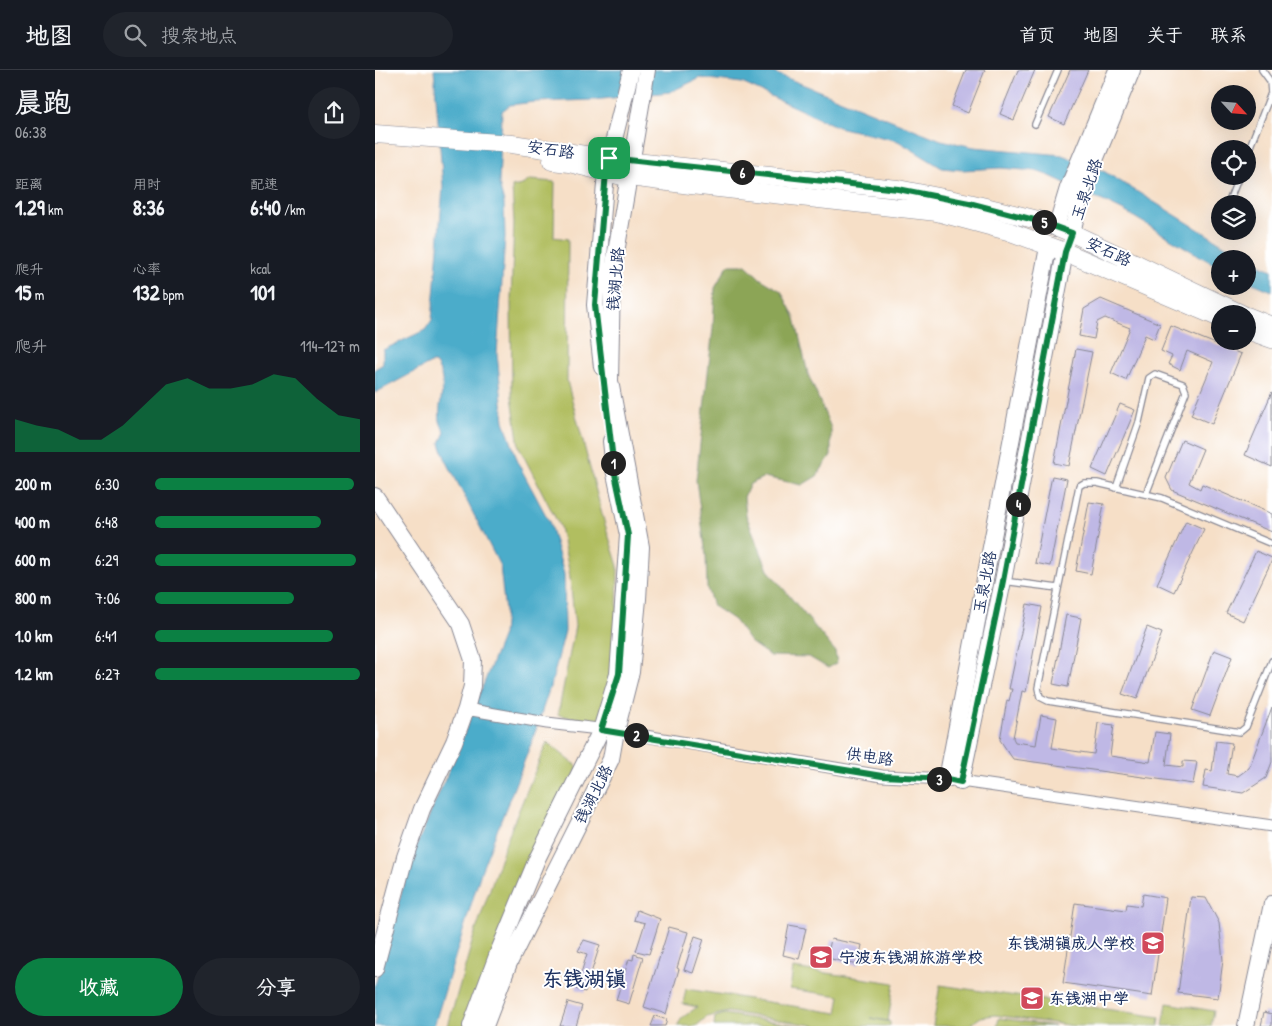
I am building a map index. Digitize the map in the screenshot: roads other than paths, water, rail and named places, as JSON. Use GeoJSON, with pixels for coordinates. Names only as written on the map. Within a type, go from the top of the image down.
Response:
{"type":"FeatureCollection","features":[{"type":"Feature","properties":{"kind":"main road","name":"安石路"},"geometry":{"type":"LineString","coordinates":[[375,134],[433,143],[513,150],[608,165],[749,192],[937,212],[1008,231],[1211,314]]}},
{"type":"Feature","properties":{"kind":"main road","name":"安石路"},"geometry":{"type":"LineString","coordinates":[[375,146],[433,143]]}},
{"type":"Feature","properties":{"kind":"main road","name":"安石路"},"geometry":{"type":"LineString","coordinates":[[630,169],[898,189],[969,203],[1042,222],[1064,230],[1223,305]]}},
{"type":"Feature","properties":{"kind":"main road","name":"玉泉北路"},"geometry":{"type":"LineString","coordinates":[[1056,250],[1064,230]]}},
{"type":"Feature","properties":{"kind":"main road"},"geometry":{"type":"LineString","coordinates":[[1256,320],[1272,326]]}},
{"type":"Feature","properties":{"kind":"main road"},"geometry":{"type":"LineString","coordinates":[[1256,333],[1272,339]]}},
{"type":"Feature","properties":{"kind":"street","name":"钱湖北路"},"geometry":{"type":"LineString","coordinates":[[485,1026],[509,963],[611,759],[609,730],[619,674],[628,535],[614,469],[595,305],[608,165],[631,70]]}},
{"type":"Feature","properties":{"kind":"street","name":"钱湖北路"},"geometry":{"type":"LineString","coordinates":[[471,1026],[498,953],[537,859],[609,730],[631,672],[641,547],[610,381],[612,276],[647,70]]}},
{"type":"Feature","properties":{"kind":"street","name":"玉泉北路"},"geometry":{"type":"LineString","coordinates":[[1089,157],[1117,70]]}},
{"type":"Feature","properties":{"kind":"street","name":"玉泉北路"},"geometry":{"type":"LineString","coordinates":[[1064,230],[1074,191],[1131,70]]}},
{"type":"Feature","properties":{"kind":"street","name":"玉泉北路"},"geometry":{"type":"LineString","coordinates":[[954,781],[1003,581],[1056,250]]}},
{"type":"Feature","properties":{"kind":"street","name":"玉泉北路"},"geometry":{"type":"LineString","coordinates":[[954,781],[1056,250]]}},
{"type":"Feature","properties":{"kind":"street"},"geometry":{"type":"LineString","coordinates":[[375,496],[461,624],[473,660],[471,710],[422,809],[405,857],[375,969]]}},
{"type":"Feature","properties":{"kind":"street","name":"供电路"},"geometry":{"type":"LineString","coordinates":[[471,710],[547,723],[609,730],[882,776],[954,781],[1272,826]]}},
{"type":"Feature","properties":{"kind":"street"},"geometry":{"type":"LineString","coordinates":[[1246,1026],[1272,904]]}},
{"type":"Feature","properties":{"kind":"lane"},"geometry":{"type":"LineString","coordinates":[[1035,124],[1058,70]]}},
{"type":"Feature","properties":{"kind":"lane"},"geometry":{"type":"LineString","coordinates":[[1253,140],[1271,93],[1272,84],[1262,70]]}},
{"type":"Feature","properties":{"kind":"lane"},"geometry":{"type":"LineString","coordinates":[[1116,488],[1139,422],[1149,378],[1155,374],[1183,384],[1186,392],[1146,494]]}},
{"type":"Feature","properties":{"kind":"lane"},"geometry":{"type":"LineString","coordinates":[[1272,544],[1162,498],[1097,483],[1084,483],[1079,486],[1038,688],[1040,698],[1048,701],[1240,732],[1246,727],[1272,661]]}},
{"type":"Feature","properties":{"kind":"lane"},"geometry":{"type":"LineString","coordinates":[[1003,581],[1058,588]]}},
{"type":"Feature","properties":{"kind":"water"},"geometry":{"type":"Polygon","coordinates":[[[434,70],[767,70],[941,140],[974,147],[1062,155],[1105,172],[1211,237],[1211,240],[1216,240],[1232,250],[1211,250],[1211,263],[1124,211],[1050,176],[1036,171],[1001,168],[962,170],[942,168],[898,141],[838,127],[742,83],[700,78],[670,92],[593,100],[534,102],[510,105],[502,111],[499,184],[504,203],[505,237],[497,354],[504,421],[519,465],[549,521],[564,574],[565,631],[553,678],[531,744],[482,869],[434,1026],[375,1026],[375,986],[413,854],[458,749],[503,635],[505,612],[500,566],[445,458],[440,443],[445,432],[440,421],[442,378],[435,363],[431,363],[375,393],[375,369],[383,364],[383,350],[425,330],[432,320],[443,187],[434,70]]]}},
{"type":"Feature","properties":{"kind":"water"},"geometry":{"type":"Polygon","coordinates":[[[1256,263],[1272,270],[1272,291],[1256,284],[1256,263]]]}},
{"type":"Feature","properties":{"kind":"place","name":"东钱湖镇成人学校"},"geometry":{"type":"Point","coordinates":[1153,943]}},
{"type":"Feature","properties":{"kind":"place","name":"宁波东钱湖旅游学校"},"geometry":{"type":"Point","coordinates":[821,957]}},
{"type":"Feature","properties":{"kind":"place","name":"东钱湖中学"},"geometry":{"type":"Point","coordinates":[1032,998]}},
{"type":"Feature","properties":{"kind":"district","name":"东钱湖镇"},"geometry":{"type":"Point","coordinates":[584,978]}}]}
